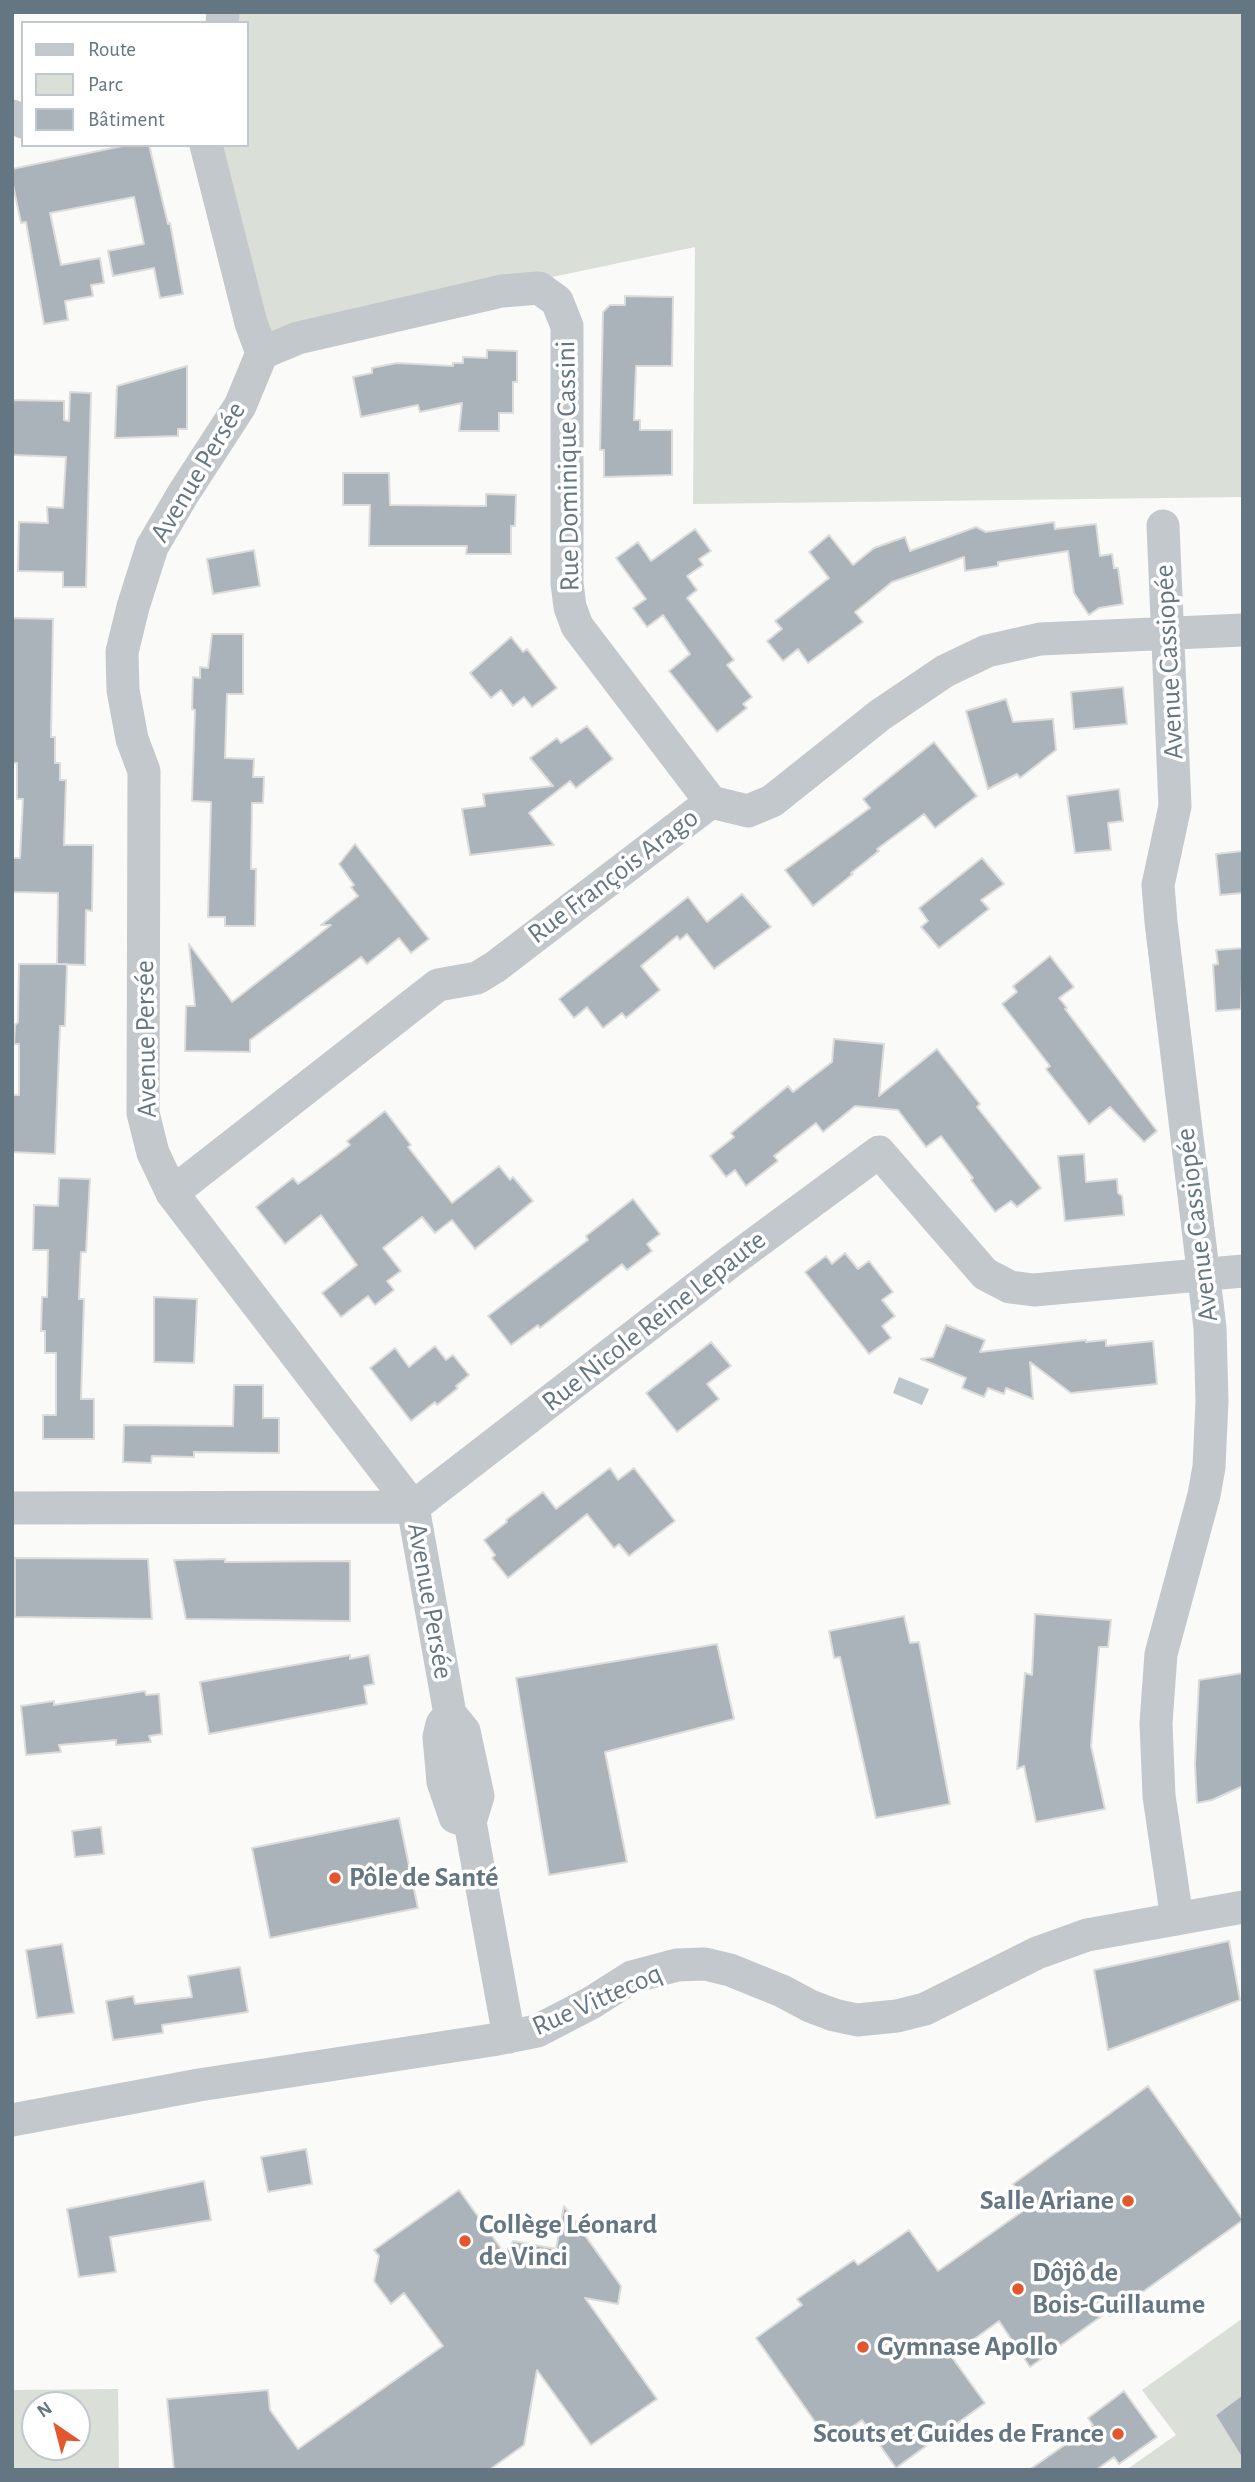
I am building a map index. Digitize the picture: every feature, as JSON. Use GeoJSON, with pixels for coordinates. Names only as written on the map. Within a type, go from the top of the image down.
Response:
{"type":"FeatureCollection","features":[{"type":"Feature","properties":{"kind":"street"},"geometry":{"type":"LineString","coordinates":[[207,147],[251,323],[262,353]]}},
{"type":"Feature","properties":{"kind":"street","name":"Rue Dominique Cassini"},"geometry":{"type":"LineString","coordinates":[[262,353],[309,335],[502,291],[539,288],[557,301],[567,326],[567,583],[570,607],[577,626],[711,802]]}},
{"type":"Feature","properties":{"kind":"street","name":"Avenue Persée"},"geometry":{"type":"LineString","coordinates":[[262,353],[240,406],[152,547],[122,652],[123,690],[132,739],[144,771],[143,1113],[153,1153],[172,1193],[413,1507],[450,1714],[464,1731],[478,1796],[470,1822],[509,2037]]}},
{"type":"Feature","properties":{"kind":"street","name":"Avenue Cassiopée"},"geometry":{"type":"LineString","coordinates":[[1163,526],[1175,806],[1158,885],[1210,1328],[1212,1401],[1205,1495],[1161,1654],[1156,1723],[1159,1796],[1177,1919]]}},
{"type":"Feature","properties":{"kind":"street","name":"Rue François Arago"},"geometry":{"type":"LineString","coordinates":[[172,1193],[438,985],[477,978],[495,967],[711,802],[748,811],[772,801],[815,765],[945,671],[987,651],[1040,639],[1243,631]]}},
{"type":"Feature","properties":{"kind":"street","name":"Rue Nicole Reine Lepaute"},"geometry":{"type":"LineString","coordinates":[[413,1507],[730,1262],[879,1152],[985,1274],[1010,1287],[1034,1290],[1243,1271]]}},
{"type":"Feature","properties":{"kind":"street"},"geometry":{"type":"LineString","coordinates":[[12,1508],[413,1507]]}},
{"type":"Feature","properties":{"kind":"street","name":"Rue Vittecoq"},"geometry":{"type":"LineString","coordinates":[[12,2120],[199,2085],[537,2031],[632,1978],[677,1965],[705,1964],[730,1970],[834,2015],[857,2020],[897,2016],[925,2009],[1037,1953],[1074,1940],[1243,1907]]}},
{"type":"Feature","properties":{"kind":"green space"},"geometry":{"type":"Polygon","coordinates":[[[232,12],[1243,12],[1243,497],[693,504],[695,247],[267,337],[222,147],[248,147],[248,21],[230,21],[232,12]]]}},
{"type":"Feature","properties":{"kind":"green space"},"geometry":{"type":"Polygon","coordinates":[[[1243,2318],[1243,2470],[1126,2470],[1176,2435],[1142,2390],[1243,2318]]]}},
{"type":"Feature","properties":{"kind":"green space"},"geometry":{"type":"Polygon","coordinates":[[[118,2389],[119,2470],[12,2470],[12,2390],[118,2389]]]}},
{"type":"Feature","properties":{"kind":"shaded area"},"geometry":{"type":"Polygon","coordinates":[[[899,1377],[929,1389],[922,1405],[893,1393],[899,1377]]]}},
{"type":"Feature","properties":{"kind":"building"},"geometry":{"type":"Polygon","coordinates":[[[117,147],[149,147],[168,224],[170,223],[183,294],[160,298],[154,268],[113,276],[108,251],[144,244],[134,197],[50,213],[61,265],[100,258],[104,283],[91,285],[93,296],[65,301],[68,320],[44,324],[26,222],[21,223],[12,169],[117,147]]]}},
{"type":"Feature","properties":{"kind":"building"},"geometry":{"type":"Polygon","coordinates":[[[625,296],[673,297],[672,366],[636,366],[634,420],[640,420],[640,430],[672,430],[672,475],[604,477],[604,450],[600,450],[603,312],[610,305],[625,305],[625,296]]]}},
{"type":"Feature","properties":{"kind":"building"},"geometry":{"type":"Polygon","coordinates":[[[487,350],[517,351],[513,413],[499,413],[499,431],[459,431],[462,403],[420,412],[418,405],[361,417],[353,377],[372,373],[372,368],[397,363],[453,366],[453,363],[463,363],[463,357],[487,358],[487,350]]]}},
{"type":"Feature","properties":{"kind":"building"},"geometry":{"type":"Polygon","coordinates":[[[187,366],[187,429],[178,429],[178,436],[115,438],[117,386],[187,366]]]}},
{"type":"Feature","properties":{"kind":"building"},"geometry":{"type":"Polygon","coordinates":[[[70,392],[91,393],[86,587],[63,587],[63,572],[18,571],[19,522],[48,523],[47,507],[63,508],[66,457],[12,455],[12,400],[64,401],[64,420],[69,421],[70,392]]]}},
{"type":"Feature","properties":{"kind":"building"},"geometry":{"type":"Polygon","coordinates":[[[343,473],[389,473],[390,505],[486,506],[486,494],[516,495],[515,526],[511,526],[511,554],[466,554],[467,546],[369,546],[370,505],[343,505],[343,473]]]}},
{"type":"Feature","properties":{"kind":"building"},"geometry":{"type":"Polygon","coordinates":[[[1054,522],[1055,529],[1096,524],[1100,556],[1112,554],[1114,568],[1118,568],[1123,604],[1099,608],[1089,615],[1074,593],[1068,551],[998,562],[998,566],[965,571],[964,557],[892,582],[855,612],[863,622],[808,663],[798,649],[783,661],[767,641],[782,629],[775,621],[829,578],[809,552],[829,535],[853,565],[874,548],[905,537],[910,551],[976,527],[986,532],[1054,522]]]}},
{"type":"Feature","properties":{"kind":"building"},"geometry":{"type":"Polygon","coordinates":[[[695,529],[711,551],[699,559],[703,565],[687,576],[697,590],[687,598],[734,660],[727,665],[752,697],[743,704],[747,708],[717,732],[669,671],[690,654],[663,615],[647,627],[633,608],[646,599],[616,558],[638,542],[651,561],[695,529]]]}},
{"type":"Feature","properties":{"kind":"building"},"geometry":{"type":"Polygon","coordinates":[[[254,550],[260,586],[213,594],[207,559],[254,550]]]}},
{"type":"Feature","properties":{"kind":"building"},"geometry":{"type":"Polygon","coordinates":[[[12,618],[53,619],[51,737],[55,737],[55,763],[60,763],[60,780],[66,780],[64,845],[93,845],[92,911],[86,910],[85,965],[57,964],[58,893],[12,892],[12,858],[20,858],[23,799],[17,799],[17,763],[12,763],[12,618]]]}},
{"type":"Feature","properties":{"kind":"building"},"geometry":{"type":"Polygon","coordinates":[[[212,634],[243,634],[243,694],[227,694],[225,758],[254,759],[253,777],[264,777],[263,803],[252,803],[251,869],[256,869],[255,926],[225,926],[225,917],[208,917],[211,802],[192,801],[195,710],[192,709],[193,677],[200,678],[200,667],[208,668],[212,634]]]}},
{"type":"Feature","properties":{"kind":"building"},"geometry":{"type":"Polygon","coordinates":[[[511,637],[523,652],[527,649],[557,688],[532,707],[524,697],[513,706],[501,690],[491,698],[470,673],[511,637]]]}},
{"type":"Feature","properties":{"kind":"building"},"geometry":{"type":"Polygon","coordinates":[[[1123,687],[1127,724],[1074,729],[1071,692],[1123,687]]]}},
{"type":"Feature","properties":{"kind":"building"},"geometry":{"type":"Polygon","coordinates":[[[1006,699],[1013,722],[1053,719],[1056,750],[1020,778],[1017,774],[988,789],[966,711],[1006,699]]]}},
{"type":"Feature","properties":{"kind":"building"},"geometry":{"type":"Polygon","coordinates":[[[587,726],[613,759],[576,788],[570,781],[529,813],[554,845],[470,855],[462,809],[485,806],[483,794],[553,786],[530,758],[557,738],[561,743],[587,726]]]}},
{"type":"Feature","properties":{"kind":"building"},"geometry":{"type":"Polygon","coordinates":[[[934,742],[977,796],[935,828],[924,814],[877,849],[879,851],[813,906],[785,870],[870,808],[863,799],[934,742]]]}},
{"type":"Feature","properties":{"kind":"building"},"geometry":{"type":"Polygon","coordinates":[[[1119,789],[1123,821],[1108,823],[1111,850],[1075,853],[1067,796],[1119,789]]]}},
{"type":"Feature","properties":{"kind":"building"},"geometry":{"type":"Polygon","coordinates":[[[355,844],[429,939],[411,953],[399,938],[367,964],[361,957],[250,1040],[250,1052],[185,1051],[186,1006],[195,1006],[189,944],[232,1002],[331,925],[321,925],[358,896],[351,887],[354,885],[339,864],[355,844]]]}},
{"type":"Feature","properties":{"kind":"building"},"geometry":{"type":"Polygon","coordinates":[[[1243,851],[1243,893],[1220,895],[1216,854],[1243,851]]]}},
{"type":"Feature","properties":{"kind":"building"},"geometry":{"type":"Polygon","coordinates":[[[982,858],[1004,884],[981,900],[989,909],[939,948],[921,927],[928,921],[919,908],[982,858]]]}},
{"type":"Feature","properties":{"kind":"building"},"geometry":{"type":"Polygon","coordinates":[[[742,894],[771,927],[714,969],[687,934],[680,940],[677,936],[641,966],[660,990],[626,1018],[622,1013],[603,1028],[587,1007],[574,1018],[559,999],[688,897],[707,922],[742,894]]]}},
{"type":"Feature","properties":{"kind":"building"},"geometry":{"type":"Polygon","coordinates":[[[1243,948],[1241,1009],[1216,1011],[1213,965],[1218,964],[1216,950],[1243,948]]]}},
{"type":"Feature","properties":{"kind":"building"},"geometry":{"type":"Polygon","coordinates":[[[1050,956],[1074,987],[1059,998],[1067,1008],[1065,1009],[1157,1131],[1144,1142],[1110,1107],[1089,1124],[1046,1069],[1050,1066],[1002,1004],[1017,992],[1013,986],[1050,956]]]}},
{"type":"Feature","properties":{"kind":"building"},"geometry":{"type":"Polygon","coordinates":[[[19,964],[67,964],[65,1026],[60,1026],[55,1154],[12,1152],[12,1095],[19,1095],[19,1044],[14,1044],[15,1025],[18,1022],[19,964]]]}},
{"type":"Feature","properties":{"kind":"building"},"geometry":{"type":"Polygon","coordinates":[[[834,1039],[884,1044],[879,1096],[937,1049],[980,1104],[977,1107],[1041,1188],[1017,1207],[1011,1201],[995,1212],[941,1136],[926,1147],[898,1110],[855,1106],[823,1132],[816,1123],[774,1156],[778,1161],[746,1186],[735,1170],[726,1177],[710,1156],[734,1137],[731,1133],[788,1086],[793,1092],[832,1062],[834,1039]]]}},
{"type":"Feature","properties":{"kind":"building"},"geometry":{"type":"Polygon","coordinates":[[[385,1111],[411,1145],[408,1147],[452,1203],[499,1166],[510,1180],[513,1177],[533,1201],[475,1249],[452,1220],[435,1233],[422,1217],[383,1248],[401,1271],[387,1281],[394,1290],[375,1305],[368,1296],[341,1317],[322,1293],[357,1265],[321,1215],[285,1244],[256,1207],[293,1178],[298,1184],[312,1174],[350,1145],[347,1141],[385,1111]]]}},
{"type":"Feature","properties":{"kind":"building"},"geometry":{"type":"Polygon","coordinates":[[[1084,1154],[1086,1182],[1117,1179],[1124,1215],[1065,1221],[1058,1156],[1084,1154]]]}},
{"type":"Feature","properties":{"kind":"building"},"geometry":{"type":"Polygon","coordinates":[[[59,1178],[90,1179],[86,1252],[81,1252],[79,1299],[84,1299],[81,1399],[94,1399],[94,1439],[43,1439],[43,1415],[56,1415],[56,1353],[45,1353],[45,1331],[41,1331],[42,1297],[47,1297],[48,1250],[33,1250],[34,1205],[58,1206],[59,1178]]]}},
{"type":"Feature","properties":{"kind":"building"},"geometry":{"type":"Polygon","coordinates":[[[633,1199],[660,1234],[647,1244],[652,1251],[627,1270],[622,1264],[540,1328],[538,1325],[511,1345],[488,1316],[588,1240],[586,1236],[633,1199]]]}},
{"type":"Feature","properties":{"kind":"building"},"geometry":{"type":"Polygon","coordinates":[[[845,1253],[858,1269],[869,1261],[893,1292],[882,1300],[895,1316],[882,1326],[891,1338],[869,1354],[805,1272],[826,1256],[832,1264],[845,1253]]]}},
{"type":"Feature","properties":{"kind":"building"},"geometry":{"type":"Polygon","coordinates":[[[154,1297],[197,1299],[194,1363],[154,1362],[154,1297]]]}},
{"type":"Feature","properties":{"kind":"building"},"geometry":{"type":"Polygon","coordinates":[[[946,1325],[985,1340],[980,1352],[1086,1340],[1106,1340],[1106,1346],[1153,1341],[1157,1384],[1071,1393],[1030,1362],[1033,1399],[1006,1388],[1004,1394],[988,1388],[984,1397],[962,1388],[966,1378],[921,1359],[933,1357],[946,1325]]]}},
{"type":"Feature","properties":{"kind":"building"},"geometry":{"type":"Polygon","coordinates":[[[711,1342],[731,1366],[707,1384],[719,1399],[677,1432],[646,1393],[711,1342]]]}},
{"type":"Feature","properties":{"kind":"building"},"geometry":{"type":"Polygon","coordinates":[[[435,1346],[446,1360],[453,1355],[469,1375],[437,1405],[435,1402],[411,1421],[370,1368],[395,1348],[409,1367],[435,1346]]]}},
{"type":"Feature","properties":{"kind":"building"},"geometry":{"type":"Polygon","coordinates":[[[234,1385],[263,1385],[263,1418],[279,1418],[279,1453],[194,1452],[194,1457],[152,1456],[151,1463],[123,1462],[124,1425],[233,1426],[234,1385]]]}},
{"type":"Feature","properties":{"kind":"building"},"geometry":{"type":"Polygon","coordinates":[[[610,1468],[618,1480],[634,1468],[675,1521],[629,1556],[619,1544],[614,1548],[587,1514],[508,1578],[492,1558],[495,1555],[484,1540],[543,1492],[556,1509],[610,1468]]]}},
{"type":"Feature","properties":{"kind":"building"},"geometry":{"type":"Polygon","coordinates":[[[15,1558],[148,1559],[152,1619],[15,1617],[15,1558]]]}},
{"type":"Feature","properties":{"kind":"building"},"geometry":{"type":"Polygon","coordinates":[[[225,1559],[225,1562],[350,1561],[350,1621],[186,1619],[174,1560],[225,1559]]]}},
{"type":"Feature","properties":{"kind":"building"},"geometry":{"type":"Polygon","coordinates":[[[1035,1614],[1111,1620],[1108,1647],[1099,1647],[1091,1746],[1105,1809],[1036,1822],[1024,1766],[1017,1769],[1025,1673],[1032,1675],[1035,1614]]]}},
{"type":"Feature","properties":{"kind":"building"},"geometry":{"type":"Polygon","coordinates":[[[904,1616],[910,1643],[919,1642],[950,1804],[876,1818],[840,1657],[834,1658],[829,1631],[904,1616]]]}},
{"type":"Feature","properties":{"kind":"building"},"geometry":{"type":"Polygon","coordinates":[[[717,1644],[734,1719],[605,1752],[627,1862],[549,1875],[516,1678],[717,1644]]]}},
{"type":"Feature","properties":{"kind":"building"},"geometry":{"type":"Polygon","coordinates":[[[350,1655],[350,1659],[369,1655],[374,1684],[364,1686],[367,1704],[209,1734],[200,1682],[350,1655]]]}},
{"type":"Feature","properties":{"kind":"building"},"geometry":{"type":"Polygon","coordinates":[[[1243,1673],[1243,1786],[1212,1800],[1197,1803],[1195,1764],[1199,1680],[1243,1673]]]}},
{"type":"Feature","properties":{"kind":"building"},"geometry":{"type":"Polygon","coordinates":[[[145,1691],[146,1695],[159,1694],[162,1734],[149,1736],[151,1742],[116,1745],[116,1740],[59,1745],[61,1752],[26,1755],[21,1706],[54,1701],[54,1705],[145,1691]]]}},
{"type":"Feature","properties":{"kind":"building","name":"Pôle de Santé"},"geometry":{"type":"Polygon","coordinates":[[[399,1818],[418,1908],[270,1938],[252,1848],[399,1818]]]}},
{"type":"Feature","properties":{"kind":"building"},"geometry":{"type":"Polygon","coordinates":[[[101,1827],[104,1854],[75,1857],[72,1831],[101,1827]]]}},
{"type":"Feature","properties":{"kind":"building"},"geometry":{"type":"Polygon","coordinates":[[[1229,1941],[1240,2000],[1108,2050],[1094,1970],[1229,1941]]]}},
{"type":"Feature","properties":{"kind":"building"},"geometry":{"type":"Polygon","coordinates":[[[62,1944],[74,2013],[37,2018],[26,1950],[62,1944]]]}},
{"type":"Feature","properties":{"kind":"building"},"geometry":{"type":"Polygon","coordinates":[[[240,1967],[248,2012],[162,2025],[163,2033],[113,2040],[106,2001],[133,1996],[135,2004],[192,1997],[188,1976],[240,1967]]]}},
{"type":"Feature","properties":{"kind":"building"},"geometry":{"type":"Polygon","coordinates":[[[1148,2086],[1243,2220],[1109,2316],[1106,2313],[1030,2367],[999,2321],[951,2356],[985,2403],[896,2468],[862,2420],[830,2443],[756,2338],[802,2305],[797,2299],[854,2260],[858,2265],[909,2230],[938,2271],[1030,2206],[1013,2184],[1148,2086]]]}},
{"type":"Feature","properties":{"kind":"building"},"geometry":{"type":"Polygon","coordinates":[[[306,2149],[312,2184],[268,2192],[261,2157],[306,2149]]]}},
{"type":"Feature","properties":{"kind":"building"},"geometry":{"type":"Polygon","coordinates":[[[204,2181],[211,2220],[110,2237],[116,2272],[79,2277],[67,2209],[204,2181]]]}},
{"type":"Feature","properties":{"kind":"building"},"geometry":{"type":"Polygon","coordinates":[[[459,2190],[505,2254],[513,2241],[556,2249],[564,2206],[621,2286],[618,2304],[585,2298],[657,2399],[591,2445],[537,2370],[524,2445],[489,2470],[174,2470],[167,2399],[268,2390],[270,2410],[298,2449],[443,2346],[404,2293],[391,2304],[374,2281],[379,2256],[374,2250],[459,2190]]]}},
{"type":"Feature","properties":{"kind":"building","name":"Scouts et Guides de France"},"geometry":{"type":"Polygon","coordinates":[[[1124,2391],[1157,2437],[1119,2464],[1114,2457],[1096,2470],[1029,2470],[1093,2425],[1088,2418],[1124,2391]]]}},
{"type":"Feature","properties":{"kind":"building"},"geometry":{"type":"Polygon","coordinates":[[[1243,2394],[1243,2460],[1215,2415],[1243,2394]]]}},
{"type":"Feature","properties":{"kind":"place","name":"Pôle de Santé"},"geometry":{"type":"Point","coordinates":[335,1878]}},
{"type":"Feature","properties":{"kind":"place","name":"Salle Ariane"},"geometry":{"type":"Point","coordinates":[1128,2201]}},
{"type":"Feature","properties":{"kind":"place","name":"Collège Léonard de Vinci"},"geometry":{"type":"Point","coordinates":[465,2241]}},
{"type":"Feature","properties":{"kind":"place","name":"Dôjô de Bois-Guillaume"},"geometry":{"type":"Point","coordinates":[1018,2289]}},
{"type":"Feature","properties":{"kind":"place","name":"Gymnase Apollo"},"geometry":{"type":"Point","coordinates":[863,2347]}},
{"type":"Feature","properties":{"kind":"place","name":"Scouts et Guides de France"},"geometry":{"type":"Point","coordinates":[1118,2434]}}]}
